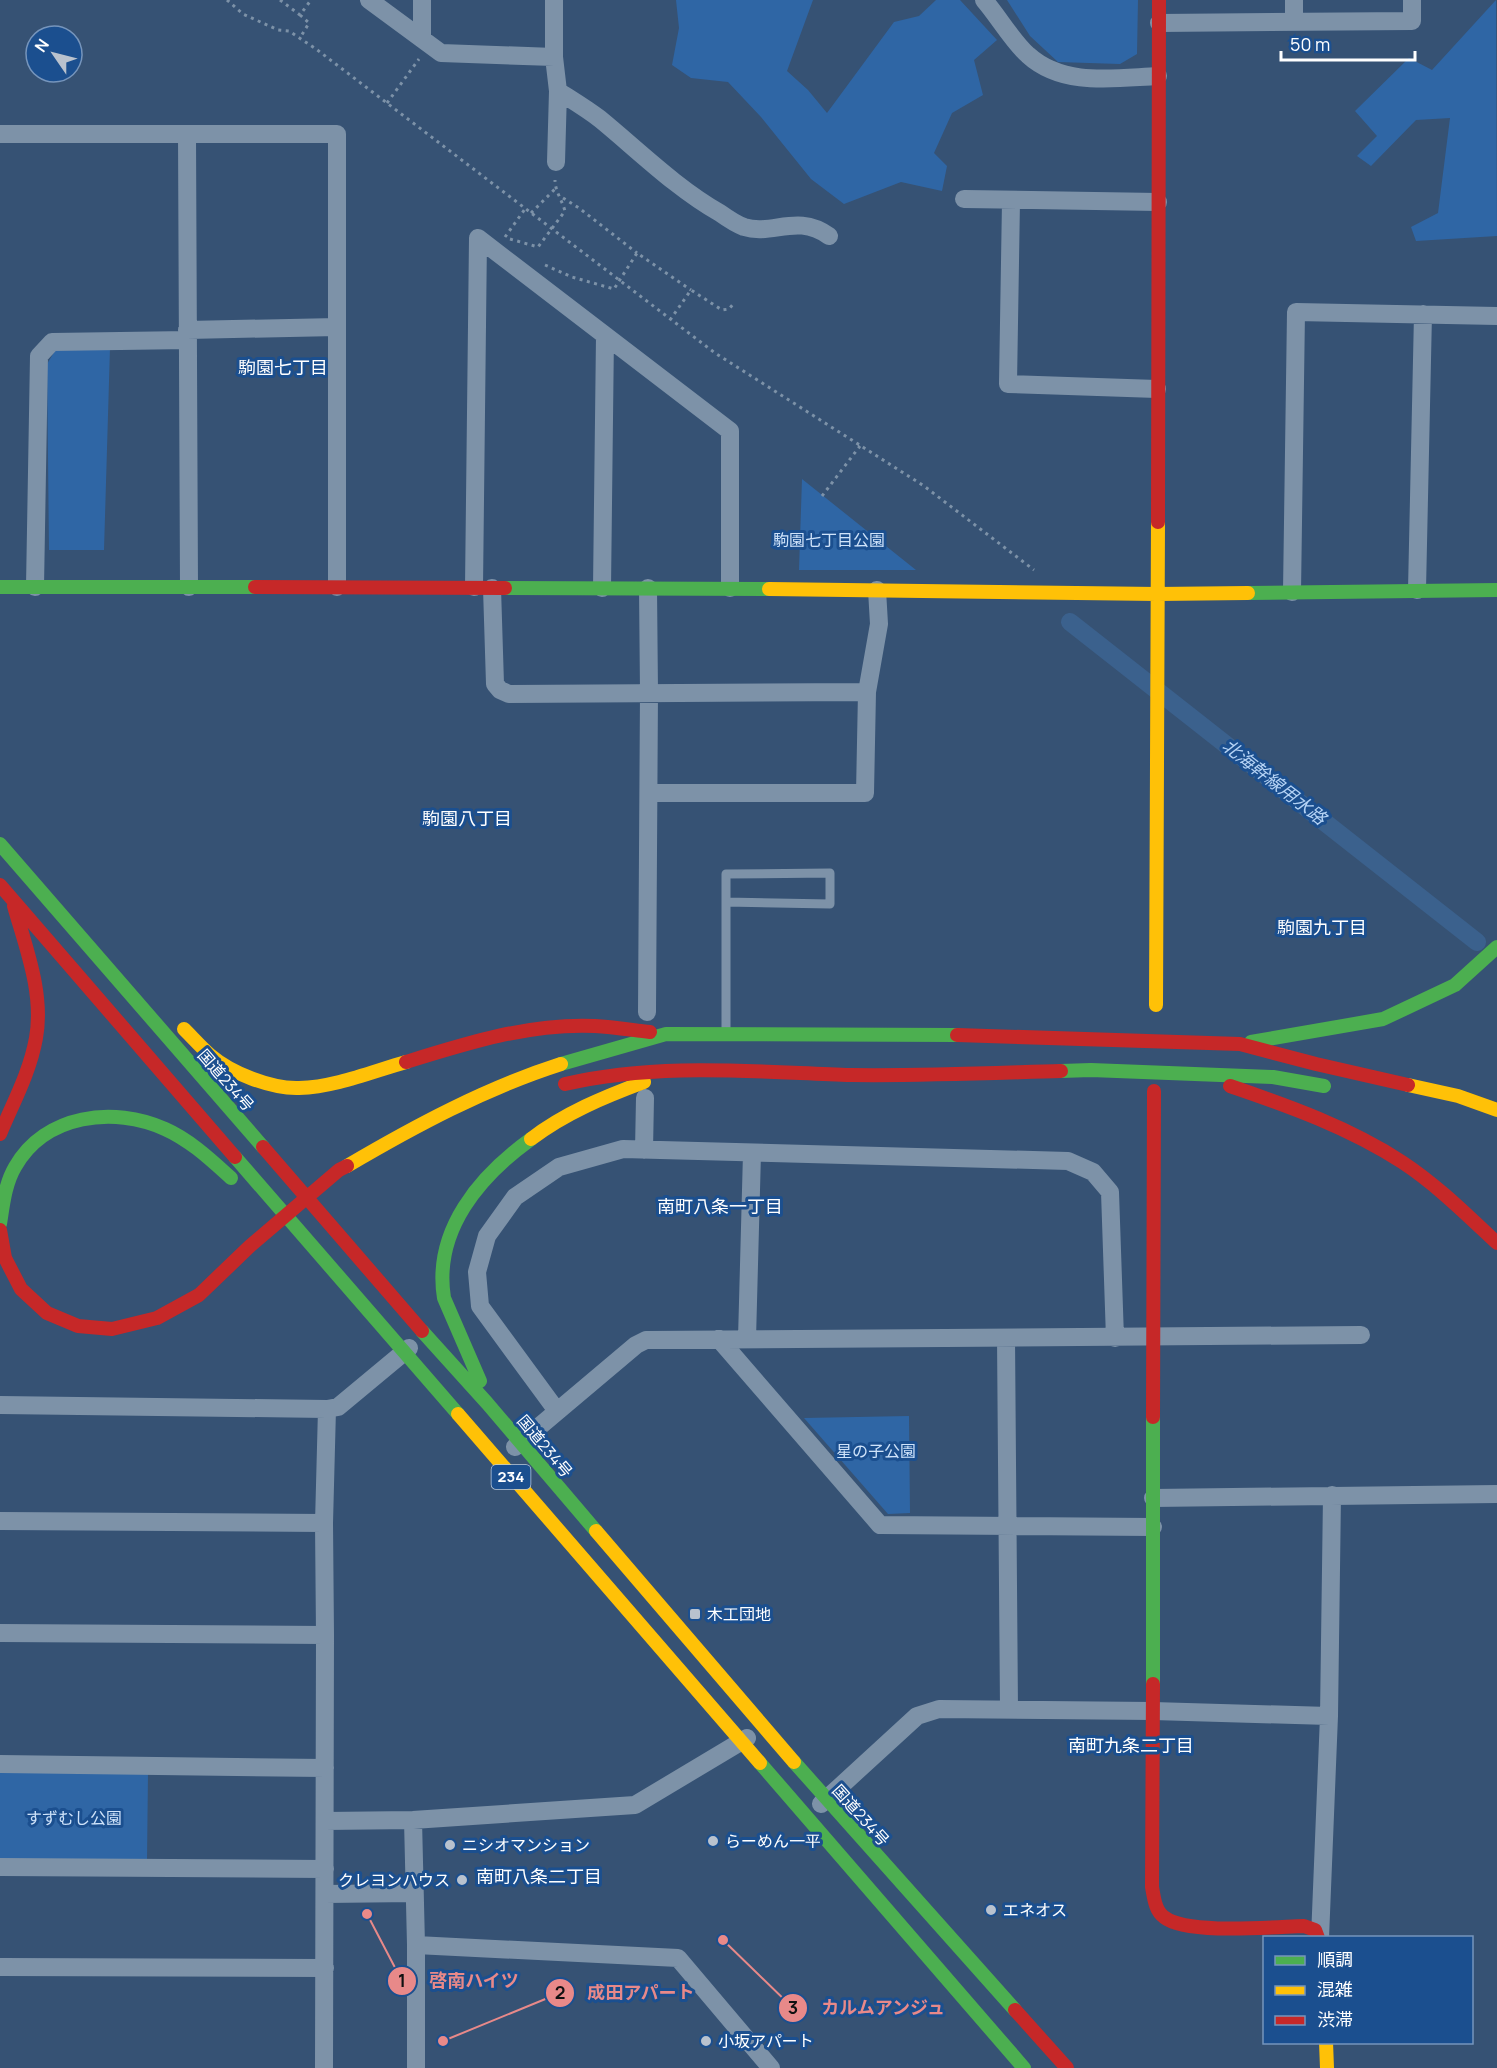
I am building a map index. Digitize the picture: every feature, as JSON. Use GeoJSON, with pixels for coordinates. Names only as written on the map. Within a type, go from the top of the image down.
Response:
{"type":"FeatureCollection","features":[{"type":"Feature","properties":{"kind":"main road"},"geometry":{"type":"LineString","coordinates":[[1156,1005],[1159,0]]}},
{"type":"Feature","properties":{"kind":"main road"},"geometry":{"type":"LineString","coordinates":[[0,587],[730,588],[1158,594],[1497,590]]}},
{"type":"Feature","properties":{"kind":"main road","name":"国道234号"},"geometry":{"type":"LineString","coordinates":[[0,844],[424,1335],[487,1403],[826,1800],[1067,2068]]}},
{"type":"Feature","properties":{"kind":"main road","name":"234"},"geometry":{"type":"LineString","coordinates":[[0,885],[291,1231],[404,1352],[1024,2068]]}},
{"type":"Feature","properties":{"kind":"main road"},"geometry":{"type":"LineString","coordinates":[[0,1134],[29,1063],[38,1026],[36,986],[13,901]]}},
{"type":"Feature","properties":{"kind":"main road"},"geometry":{"type":"LineString","coordinates":[[70,925],[148,993]]}},
{"type":"Feature","properties":{"kind":"main road"},"geometry":{"type":"LineString","coordinates":[[172,1017],[211,1056],[233,1071],[261,1082],[298,1088],[338,1082],[485,1038],[537,1029],[594,1026],[666,1034],[909,1034],[1240,1044],[1383,1019],[1455,986],[1497,947]]}},
{"type":"Feature","properties":{"kind":"main road"},"geometry":{"type":"LineString","coordinates":[[0,1230],[4,1258],[21,1289],[46,1312],[78,1326],[112,1329],[157,1318],[199,1295],[250,1246],[339,1170],[409,1130],[478,1096],[558,1065],[666,1034]]}},
{"type":"Feature","properties":{"kind":"main road"},"geometry":{"type":"LineString","coordinates":[[1240,1044],[1316,1064],[1458,1096],[1497,1110]]}},
{"type":"Feature","properties":{"kind":"main road"},"geometry":{"type":"LineString","coordinates":[[487,1403],[477,1367],[448,1316],[442,1285],[443,1254],[452,1226],[468,1199],[488,1175],[515,1149],[546,1127],[630,1086],[682,1070]]}},
{"type":"Feature","properties":{"kind":"main road"},"geometry":{"type":"LineString","coordinates":[[551,1088],[599,1076],[682,1070],[907,1076],[1091,1070],[1273,1077],[1338,1089]]}},
{"type":"Feature","properties":{"kind":"main road"},"geometry":{"type":"LineString","coordinates":[[1197,1074],[1335,1125],[1374,1146],[1403,1163],[1459,1207],[1497,1243]]}},
{"type":"Feature","properties":{"kind":"main road"},"geometry":{"type":"LineString","coordinates":[[1154,1091],[1152,1887],[1155,1904],[1163,1917],[1172,1924],[1201,1927],[1304,1926],[1315,1930],[1318,1936]]}},
{"type":"Feature","properties":{"kind":"main road"},"geometry":{"type":"LineString","coordinates":[[0,1224],[5,1190],[19,1160],[41,1137],[69,1122],[102,1115],[132,1118],[164,1129],[190,1144],[291,1231],[326,1207]]}},
{"type":"Feature","properties":{"kind":"main road"},"geometry":{"type":"LineString","coordinates":[[1326,2044],[1327,2068]]}},
{"type":"Feature","properties":{"kind":"street"},"geometry":{"type":"LineString","coordinates":[[369,0],[441,53],[554,57]]}},
{"type":"Feature","properties":{"kind":"street"},"geometry":{"type":"LineString","coordinates":[[422,0],[426,42]]}},
{"type":"Feature","properties":{"kind":"street"},"geometry":{"type":"LineString","coordinates":[[554,0],[554,57],[558,91],[556,162]]}},
{"type":"Feature","properties":{"kind":"street"},"geometry":{"type":"LineString","coordinates":[[984,0],[1027,55],[1050,71],[1080,79],[1158,76]]}},
{"type":"Feature","properties":{"kind":"street"},"geometry":{"type":"LineString","coordinates":[[1294,0],[1294,20]]}},
{"type":"Feature","properties":{"kind":"street"},"geometry":{"type":"LineString","coordinates":[[1159,23],[1294,20],[1412,21],[1412,0]]}},
{"type":"Feature","properties":{"kind":"street"},"geometry":{"type":"LineString","coordinates":[[558,91],[598,117],[699,202],[727,218],[745,227],[798,225],[820,229],[829,236]]}},
{"type":"Feature","properties":{"kind":"street"},"geometry":{"type":"LineString","coordinates":[[0,134],[337,134],[337,587]]}},
{"type":"Feature","properties":{"kind":"street"},"geometry":{"type":"LineString","coordinates":[[187,134],[189,587]]}},
{"type":"Feature","properties":{"kind":"street"},"geometry":{"type":"LineString","coordinates":[[964,200],[1158,202]]}},
{"type":"Feature","properties":{"kind":"street"},"geometry":{"type":"LineString","coordinates":[[1011,201],[1008,384],[1157,389]]}},
{"type":"Feature","properties":{"kind":"street"},"geometry":{"type":"LineString","coordinates":[[730,588],[730,431],[478,238],[483,587],[495,684],[500,690],[509,694],[867,692]]}},
{"type":"Feature","properties":{"kind":"street"},"geometry":{"type":"LineString","coordinates":[[1292,592],[1296,312],[1497,316]]}},
{"type":"Feature","properties":{"kind":"street"},"geometry":{"type":"LineString","coordinates":[[1417,590],[1423,314]]}},
{"type":"Feature","properties":{"kind":"street"},"geometry":{"type":"LineString","coordinates":[[35,587],[39,356],[52,342],[337,327]]}},
{"type":"Feature","properties":{"kind":"street"},"geometry":{"type":"LineString","coordinates":[[602,588],[605,335]]}},
{"type":"Feature","properties":{"kind":"street"},"geometry":{"type":"LineString","coordinates":[[647,1012],[650,692],[648,588]]}},
{"type":"Feature","properties":{"kind":"street"},"geometry":{"type":"LineString","coordinates":[[649,793],[865,794],[867,692],[879,624],[877,590]]}},
{"type":"Feature","properties":{"kind":"street"},"geometry":{"type":"LineString","coordinates":[[644,1150],[645,1098]]}},
{"type":"Feature","properties":{"kind":"street"},"geometry":{"type":"LineString","coordinates":[[557,1411],[480,1306],[477,1272],[487,1236],[515,1197],[559,1167],[623,1149],[1068,1161],[1093,1172],[1110,1192],[1114,1338]]}},
{"type":"Feature","properties":{"kind":"street"},"geometry":{"type":"LineString","coordinates":[[747,1339],[752,1153]]}},
{"type":"Feature","properties":{"kind":"street"},"geometry":{"type":"LineString","coordinates":[[0,1405],[327,1409],[338,1407],[424,1335]]}},
{"type":"Feature","properties":{"kind":"street"},"geometry":{"type":"LineString","coordinates":[[498,1462],[636,1345],[646,1340],[1361,1335]]}},
{"type":"Feature","properties":{"kind":"street"},"geometry":{"type":"LineString","coordinates":[[1006,1338],[1009,1709]]}},
{"type":"Feature","properties":{"kind":"street"},"geometry":{"type":"LineString","coordinates":[[719,1339],[880,1525],[1153,1527]]}},
{"type":"Feature","properties":{"kind":"street"},"geometry":{"type":"LineString","coordinates":[[324,2068],[324,1523],[327,1409]]}},
{"type":"Feature","properties":{"kind":"street"},"geometry":{"type":"LineString","coordinates":[[1153,1497],[1497,1494]]}},
{"type":"Feature","properties":{"kind":"street"},"geometry":{"type":"LineString","coordinates":[[1319,1936],[1329,1716],[1332,1495]]}},
{"type":"Feature","properties":{"kind":"street"},"geometry":{"type":"LineString","coordinates":[[0,1521],[324,1523]]}},
{"type":"Feature","properties":{"kind":"street"},"geometry":{"type":"LineString","coordinates":[[0,1633],[325,1635]]}},
{"type":"Feature","properties":{"kind":"street"},"geometry":{"type":"LineString","coordinates":[[805,1815],[826,1800],[917,1716],[939,1709],[1153,1711],[1329,1716]]}},
{"type":"Feature","properties":{"kind":"street"},"geometry":{"type":"LineString","coordinates":[[325,1821],[413,1820],[635,1805],[742,1741],[762,1725]]}},
{"type":"Feature","properties":{"kind":"street"},"geometry":{"type":"LineString","coordinates":[[0,1764],[325,1768]]}},
{"type":"Feature","properties":{"kind":"street"},"geometry":{"type":"LineString","coordinates":[[413,1820],[416,2068]]}},
{"type":"Feature","properties":{"kind":"street"},"geometry":{"type":"LineString","coordinates":[[0,1867],[325,1869]]}},
{"type":"Feature","properties":{"kind":"street"},"geometry":{"type":"LineString","coordinates":[[325,1894],[414,1893]]}},
{"type":"Feature","properties":{"kind":"street"},"geometry":{"type":"LineString","coordinates":[[416,1945],[678,1958],[771,2068]]}},
{"type":"Feature","properties":{"kind":"street"},"geometry":{"type":"LineString","coordinates":[[0,1966],[325,1968]]}},
{"type":"Feature","properties":{"kind":"lane"},"geometry":{"type":"LineString","coordinates":[[726,902],[830,904],[830,873],[726,874],[726,902],[726,1034]]}},
{"type":"Feature","properties":{"kind":"path"},"geometry":{"type":"LineString","coordinates":[[227,0],[243,14],[278,30],[290,31],[300,38],[715,353],[924,486],[1036,571]]}},
{"type":"Feature","properties":{"kind":"path"},"geometry":{"type":"LineString","coordinates":[[280,0],[309,23],[300,38]]}},
{"type":"Feature","properties":{"kind":"path"},"geometry":{"type":"LineString","coordinates":[[300,15],[311,0]]}},
{"type":"Feature","properties":{"kind":"path"},"geometry":{"type":"LineString","coordinates":[[387,103],[426,42]]}},
{"type":"Feature","properties":{"kind":"path"},"geometry":{"type":"LineString","coordinates":[[504,238],[538,247],[553,230],[565,211],[561,197],[555,189],[556,162]]}},
{"type":"Feature","properties":{"kind":"path"},"geometry":{"type":"LineString","coordinates":[[531,214],[555,189]]}},
{"type":"Feature","properties":{"kind":"path"},"geometry":{"type":"LineString","coordinates":[[561,197],[579,208],[637,253],[722,310],[729,309],[735,302]]}},
{"type":"Feature","properties":{"kind":"path"},"geometry":{"type":"LineString","coordinates":[[501,242],[525,209]]}},
{"type":"Feature","properties":{"kind":"path"},"geometry":{"type":"LineString","coordinates":[[504,238],[520,249]]}},
{"type":"Feature","properties":{"kind":"path"},"geometry":{"type":"LineString","coordinates":[[536,261],[572,278],[614,289],[637,253]]}},
{"type":"Feature","properties":{"kind":"path"},"geometry":{"type":"LineString","coordinates":[[670,320],[691,290]]}},
{"type":"Feature","properties":{"kind":"path"},"geometry":{"type":"LineString","coordinates":[[822,496],[860,446]]}},
{"type":"Feature","properties":{"kind":"green space"},"geometry":{"type":"Polygon","coordinates":[[[676,0],[813,0],[787,71],[808,90],[827,113],[894,22],[919,16],[936,0],[960,0],[997,40],[974,60],[983,95],[952,113],[934,153],[947,166],[942,191],[901,182],[844,204],[811,179],[761,117],[728,82],[691,78],[672,65],[679,28],[676,0]]]}},
{"type":"Feature","properties":{"kind":"green space"},"geometry":{"type":"Polygon","coordinates":[[[1007,0],[1138,0],[1137,54],[1120,64],[1058,62],[1030,36],[1007,0]]]}},
{"type":"Feature","properties":{"kind":"green space"},"geometry":{"type":"Polygon","coordinates":[[[1496,0],[1497,236],[1416,241],[1411,227],[1438,213],[1450,118],[1416,120],[1371,166],[1357,156],[1377,136],[1355,111],[1409,58],[1432,70],[1496,0]]]}},
{"type":"Feature","properties":{"kind":"green space"},"geometry":{"type":"Polygon","coordinates":[[[110,348],[104,550],[49,550],[47,364],[56,349],[110,348]]]}},
{"type":"Feature","properties":{"kind":"green space","name":"駒園七丁目公園"},"geometry":{"type":"Polygon","coordinates":[[[802,479],[916,570],[799,570],[802,479]]]}},
{"type":"Feature","properties":{"kind":"green space","name":"星の子公園"},"geometry":{"type":"Polygon","coordinates":[[[909,1416],[910,1513],[888,1514],[804,1418],[909,1416]]]}},
{"type":"Feature","properties":{"kind":"green space","name":"すずむし公園"},"geometry":{"type":"Polygon","coordinates":[[[0,1773],[148,1773],[147,1862],[0,1861],[0,1773]]]}},
{"type":"Feature","properties":{"kind":"waterway","name":"北海幹線用水路"},"geometry":{"type":"LineString","coordinates":[[1070,622],[1477,942]]}},
{"type":"Feature","properties":{"kind":"traffic: fast"},"geometry":{"type":"LineString","coordinates":[[0,587],[255,587]]}},
{"type":"Feature","properties":{"kind":"traffic: fast"},"geometry":{"type":"LineString","coordinates":[[505,588],[769,589]]}},
{"type":"Feature","properties":{"kind":"traffic: fast"},"geometry":{"type":"LineString","coordinates":[[1248,593],[1497,590]]}},
{"type":"Feature","properties":{"kind":"traffic: fast"},"geometry":{"type":"LineString","coordinates":[[0,844],[263,1147]]}},
{"type":"Feature","properties":{"kind":"traffic: fast"},"geometry":{"type":"LineString","coordinates":[[1251,1042],[1383,1019],[1455,985],[1497,947]]}},
{"type":"Feature","properties":{"kind":"traffic: fast"},"geometry":{"type":"LineString","coordinates":[[561,1064],[666,1034],[957,1035]]}},
{"type":"Feature","properties":{"kind":"traffic: fast"},"geometry":{"type":"LineString","coordinates":[[1061,1071],[1091,1070],[1273,1077],[1324,1086]]}},
{"type":"Feature","properties":{"kind":"traffic: fast"},"geometry":{"type":"LineString","coordinates":[[0,1224],[9,1180],[28,1149],[44,1135],[82,1120],[103,1117],[124,1118],[165,1129],[192,1145],[231,1178]]}},
{"type":"Feature","properties":{"kind":"traffic: fast"},"geometry":{"type":"LineString","coordinates":[[480,1381],[444,1298],[442,1273],[446,1250],[453,1228],[464,1207],[478,1188],[494,1170],[531,1139]]}},
{"type":"Feature","properties":{"kind":"traffic: fast"},"geometry":{"type":"LineString","coordinates":[[235,1157],[458,1414]]}},
{"type":"Feature","properties":{"kind":"traffic: fast"},"geometry":{"type":"LineString","coordinates":[[422,1331],[596,1531]]}},
{"type":"Feature","properties":{"kind":"traffic: fast"},"geometry":{"type":"LineString","coordinates":[[1153,1417],[1153,1684]]}},
{"type":"Feature","properties":{"kind":"traffic: fast"},"geometry":{"type":"LineString","coordinates":[[794,1762],[1015,2010]]}},
{"type":"Feature","properties":{"kind":"traffic: fast"},"geometry":{"type":"LineString","coordinates":[[760,1763],[1024,2068]]}},
{"type":"Feature","properties":{"kind":"traffic: slow"},"geometry":{"type":"LineString","coordinates":[[1156,1005],[1158,522]]}},
{"type":"Feature","properties":{"kind":"traffic: slow"},"geometry":{"type":"LineString","coordinates":[[769,589],[1248,593]]}},
{"type":"Feature","properties":{"kind":"traffic: slow"},"geometry":{"type":"LineString","coordinates":[[184,1029],[210,1055],[229,1068],[252,1079],[288,1088],[326,1085],[406,1062]]}},
{"type":"Feature","properties":{"kind":"traffic: slow"},"geometry":{"type":"LineString","coordinates":[[347,1166],[478,1096],[561,1064]]}},
{"type":"Feature","properties":{"kind":"traffic: slow"},"geometry":{"type":"LineString","coordinates":[[531,1139],[557,1121],[585,1106],[644,1082]]}},
{"type":"Feature","properties":{"kind":"traffic: slow"},"geometry":{"type":"LineString","coordinates":[[1408,1085],[1458,1096],[1497,1110]]}},
{"type":"Feature","properties":{"kind":"traffic: slow"},"geometry":{"type":"LineString","coordinates":[[458,1414],[760,1763]]}},
{"type":"Feature","properties":{"kind":"traffic: slow"},"geometry":{"type":"LineString","coordinates":[[596,1531],[794,1762]]}},
{"type":"Feature","properties":{"kind":"traffic: slow"},"geometry":{"type":"LineString","coordinates":[[1326,2044],[1327,2068]]}},
{"type":"Feature","properties":{"kind":"traffic: jam"},"geometry":{"type":"LineString","coordinates":[[1158,522],[1159,0]]}},
{"type":"Feature","properties":{"kind":"traffic: jam"},"geometry":{"type":"LineString","coordinates":[[255,587],[505,588]]}},
{"type":"Feature","properties":{"kind":"traffic: jam"},"geometry":{"type":"LineString","coordinates":[[0,885],[235,1157]]}},
{"type":"Feature","properties":{"kind":"traffic: jam"},"geometry":{"type":"LineString","coordinates":[[0,1134],[30,1063],[38,1021],[36,988],[14,906]]}},
{"type":"Feature","properties":{"kind":"traffic: jam"},"geometry":{"type":"LineString","coordinates":[[406,1062],[475,1041],[547,1028],[595,1026],[650,1032]]}},
{"type":"Feature","properties":{"kind":"traffic: jam"},"geometry":{"type":"LineString","coordinates":[[957,1035],[1240,1044],[1408,1085]]}},
{"type":"Feature","properties":{"kind":"traffic: jam"},"geometry":{"type":"LineString","coordinates":[[565,1084],[636,1073],[707,1070],[851,1075],[1061,1071]]}},
{"type":"Feature","properties":{"kind":"traffic: jam"},"geometry":{"type":"LineString","coordinates":[[1230,1086],[1319,1119],[1382,1150],[1427,1180],[1497,1243]]}},
{"type":"Feature","properties":{"kind":"traffic: jam"},"geometry":{"type":"LineString","coordinates":[[1153,1417],[1154,1091]]}},
{"type":"Feature","properties":{"kind":"traffic: jam"},"geometry":{"type":"LineString","coordinates":[[263,1147],[422,1331]]}},
{"type":"Feature","properties":{"kind":"traffic: jam"},"geometry":{"type":"LineString","coordinates":[[0,1230],[5,1258],[21,1289],[47,1313],[78,1326],[112,1329],[157,1318],[199,1295],[250,1246],[339,1170],[347,1166]]}},
{"type":"Feature","properties":{"kind":"traffic: jam"},"geometry":{"type":"LineString","coordinates":[[1153,1684],[1152,1887],[1155,1904],[1159,1911],[1175,1923],[1191,1926],[1231,1929],[1304,1926],[1315,1930],[1317,1936]]}},
{"type":"Feature","properties":{"kind":"traffic: jam"},"geometry":{"type":"LineString","coordinates":[[1015,2010],[1067,2068]]}},
{"type":"Feature","properties":{"kind":"place","name":"木工団地"},"geometry":{"type":"Point","coordinates":[695,1614]}},
{"type":"Feature","properties":{"kind":"place","name":"らーめん一平"},"geometry":{"type":"Point","coordinates":[713,1841]}},
{"type":"Feature","properties":{"kind":"place","name":"ニシオマンション"},"geometry":{"type":"Point","coordinates":[450,1845]}},
{"type":"Feature","properties":{"kind":"place","name":"クレヨンハウス"},"geometry":{"type":"Point","coordinates":[462,1880]}},
{"type":"Feature","properties":{"kind":"place","name":"エネオス"},"geometry":{"type":"Point","coordinates":[991,1910]}},
{"type":"Feature","properties":{"kind":"place","name":"啓南ハイツ"},"geometry":{"type":"Point","coordinates":[367,1914]}},
{"type":"Feature","properties":{"kind":"place","name":"カルムアンジュ"},"geometry":{"type":"Point","coordinates":[723,1940]}},
{"type":"Feature","properties":{"kind":"place","name":"成田アパート"},"geometry":{"type":"Point","coordinates":[443,2041]}},
{"type":"Feature","properties":{"kind":"place","name":"小坂アパート"},"geometry":{"type":"Point","coordinates":[706,2041]}},
{"type":"Feature","properties":{"kind":"district","name":"駒園七丁目"},"geometry":{"type":"Point","coordinates":[283,368]}},
{"type":"Feature","properties":{"kind":"district","name":"駒園八丁目"},"geometry":{"type":"Point","coordinates":[467,819]}},
{"type":"Feature","properties":{"kind":"district","name":"駒園九丁目"},"geometry":{"type":"Point","coordinates":[1322,928]}},
{"type":"Feature","properties":{"kind":"district","name":"南町八条一丁目"},"geometry":{"type":"Point","coordinates":[720,1207]}},
{"type":"Feature","properties":{"kind":"district","name":"南町九条二丁目"},"geometry":{"type":"Point","coordinates":[1131,1746]}},
{"type":"Feature","properties":{"kind":"district","name":"南町八条二丁目"},"geometry":{"type":"Point","coordinates":[539,1877]}}]}
